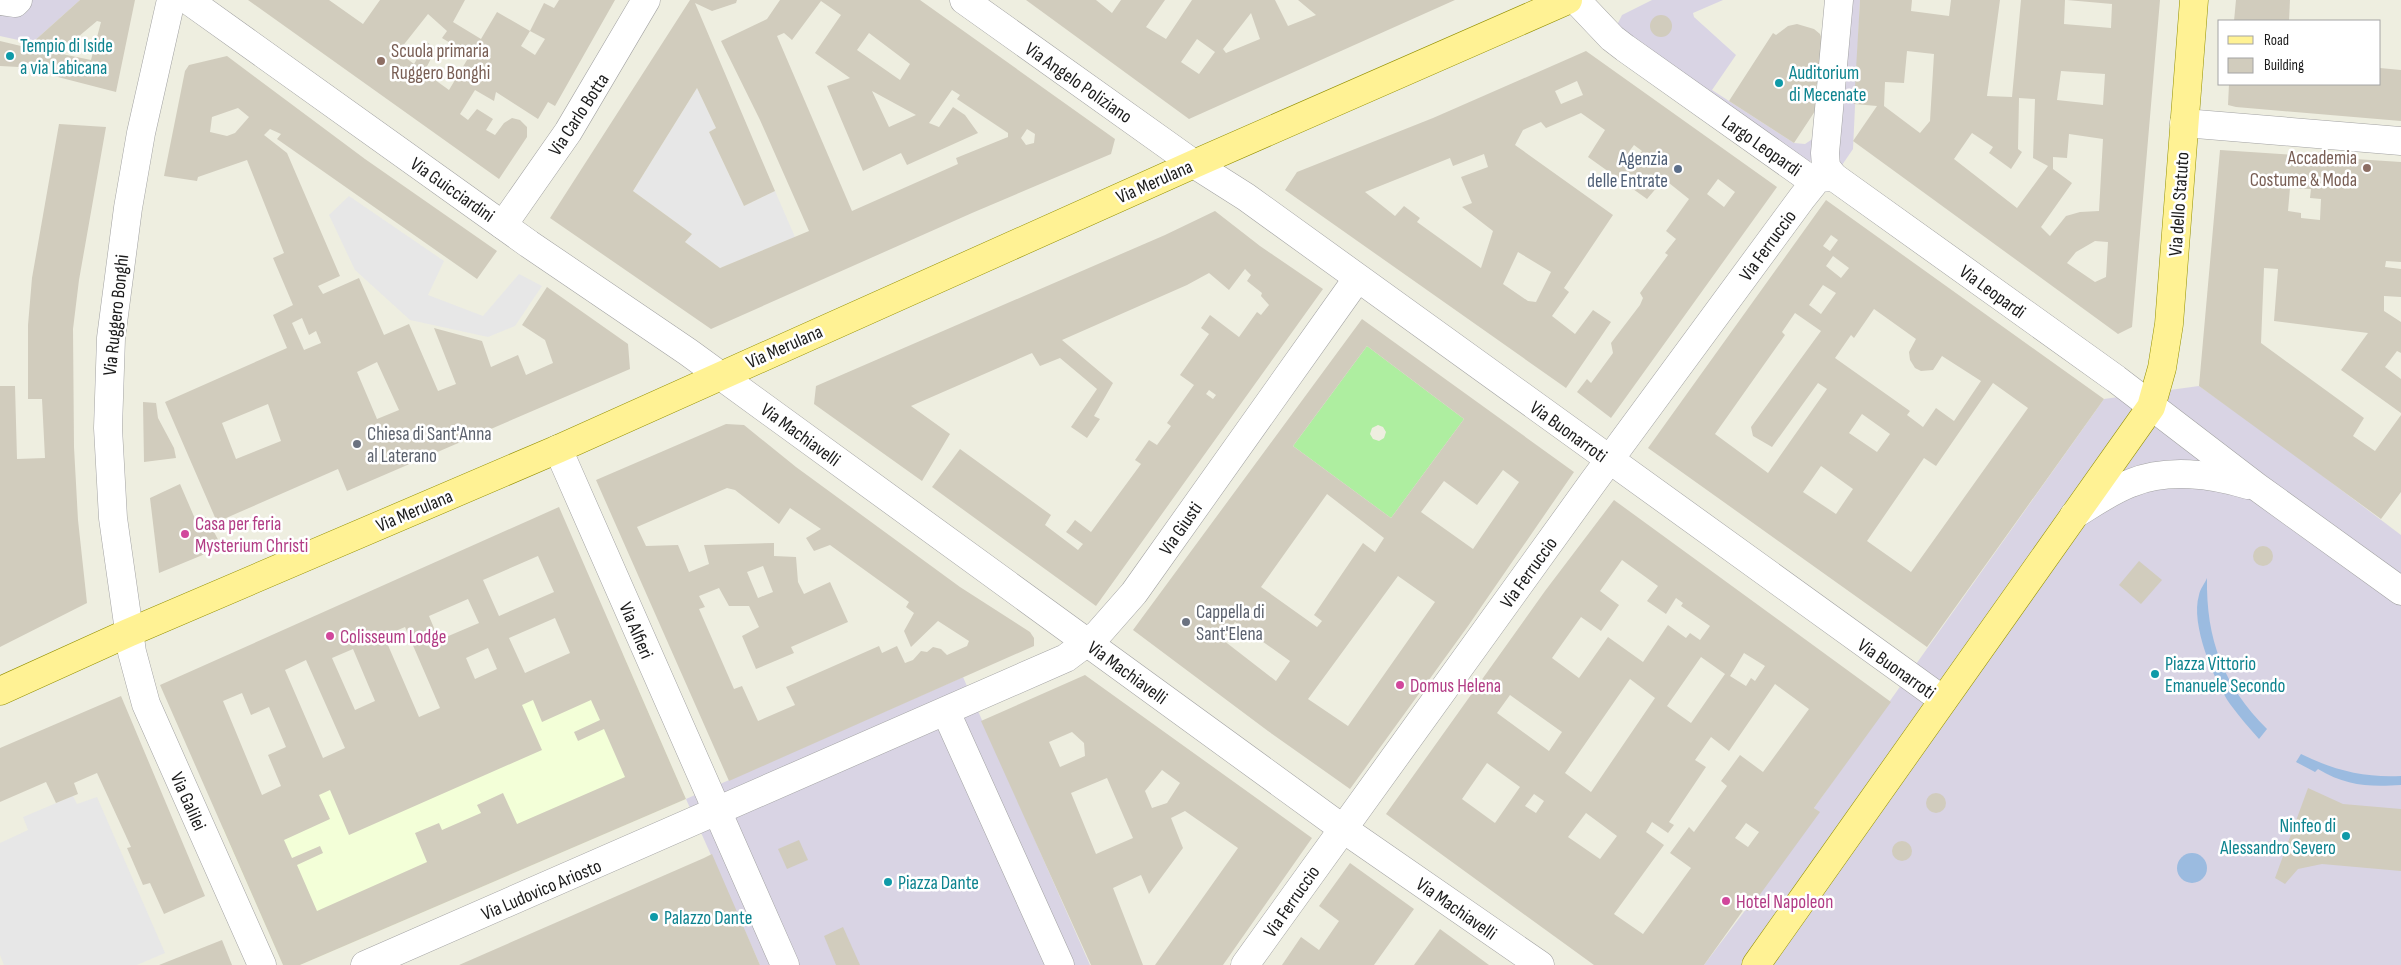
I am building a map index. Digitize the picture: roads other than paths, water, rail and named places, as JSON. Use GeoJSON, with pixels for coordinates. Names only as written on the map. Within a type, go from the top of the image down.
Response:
{"type":"FeatureCollection","features":[{"type":"Feature","properties":{"kind":"main road","name":"Via Merulana"},"geometry":{"type":"LineString","coordinates":[[0,691],[128,633],[558,449],[719,375],[1568,0]]}},
{"type":"Feature","properties":{"kind":"main road","name":"Via dello Statuto"},"geometry":{"type":"LineString","coordinates":[[2151,407],[2162,368],[2169,324],[2194,0]]}},
{"type":"Feature","properties":{"kind":"main road"},"geometry":{"type":"LineString","coordinates":[[1756,965],[2151,407]]}},
{"type":"Feature","properties":{"kind":"street"},"geometry":{"type":"LineString","coordinates":[[0,1],[15,3],[18,0]]}},
{"type":"Feature","properties":{"kind":"street","name":"Via Ruggero Bonghi"},"geometry":{"type":"LineString","coordinates":[[128,633],[117,553],[109,466],[108,381],[111,338],[129,199],[171,0]]}},
{"type":"Feature","properties":{"kind":"street","name":"Via Guicciardini"},"geometry":{"type":"LineString","coordinates":[[188,0],[503,225],[719,375]]}},
{"type":"Feature","properties":{"kind":"street","name":"Via Carlo Botta"},"geometry":{"type":"LineString","coordinates":[[503,225],[568,132],[646,0]]}},
{"type":"Feature","properties":{"kind":"street","name":"Via Angelo Poliziano"},"geometry":{"type":"LineString","coordinates":[[964,0],[1194,164]]}},
{"type":"Feature","properties":{"kind":"street","name":"Largo Leopardi"},"geometry":{"type":"LineString","coordinates":[[1576,0],[1619,43],[1824,180],[1840,0]]}},
{"type":"Feature","properties":{"kind":"street"},"geometry":{"type":"LineString","coordinates":[[2184,123],[2401,141]]}},
{"type":"Feature","properties":{"kind":"street","name":"Via Buonarroti"},"geometry":{"type":"LineString","coordinates":[[1194,164],[1246,197],[1943,700]]}},
{"type":"Feature","properties":{"kind":"street","name":"Via Leopardi"},"geometry":{"type":"LineString","coordinates":[[1824,180],[2151,407]]}},
{"type":"Feature","properties":{"kind":"street","name":"Via Ferruccio"},"geometry":{"type":"LineString","coordinates":[[1246,965],[1342,828],[1609,460],[1824,180]]}},
{"type":"Feature","properties":{"kind":"street","name":"Via Giusti"},"geometry":{"type":"LineString","coordinates":[[946,712],[1066,658],[1088,643],[1108,624],[1134,593],[1357,278]]}},
{"type":"Feature","properties":{"kind":"street","name":"Via Machiavelli"},"geometry":{"type":"LineString","coordinates":[[719,375],[1342,828],[1540,965]]}},
{"type":"Feature","properties":{"kind":"street"},"geometry":{"type":"LineString","coordinates":[[2151,407],[2257,487],[2400,587]]}},
{"type":"Feature","properties":{"kind":"street","name":"Via Alfieri"},"geometry":{"type":"LineString","coordinates":[[558,449],[716,812]]}},
{"type":"Feature","properties":{"kind":"street"},"geometry":{"type":"LineString","coordinates":[[2074,515],[2116,489],[2148,478],[2173,475],[2203,476],[2257,487]]}},
{"type":"Feature","properties":{"kind":"street","name":"Via Galilei"},"geometry":{"type":"LineString","coordinates":[[128,633],[136,671],[146,704],[262,965]]}},
{"type":"Feature","properties":{"kind":"street"},"geometry":{"type":"LineString","coordinates":[[785,965],[716,812],[946,712],[1060,965]]}},
{"type":"Feature","properties":{"kind":"street","name":"Via Ludovico Ariosto"},"geometry":{"type":"LineString","coordinates":[[365,965],[716,812]]}},
{"type":"Feature","properties":{"kind":"water"},"geometry":{"type":"Polygon","coordinates":[[[2207,578],[2207,600],[2210,621],[2220,660],[2228,678],[2239,695],[2267,729],[2259,739],[2230,704],[2217,681],[2205,651],[2198,621],[2197,607],[2200,593],[2207,578]]]}},
{"type":"Feature","properties":{"kind":"water"},"geometry":{"type":"Polygon","coordinates":[[[2301,754],[2337,769],[2350,772],[2375,776],[2401,776],[2401,785],[2378,786],[2358,784],[2338,779],[2318,769],[2315,772],[2296,762],[2301,754]]]}},
{"type":"Feature","properties":{"kind":"water"},"geometry":{"type":"Polygon","coordinates":[[[2192,853],[2203,857],[2207,868],[2203,879],[2192,883],[2181,879],[2177,868],[2181,857],[2192,853]]]}},
{"type":"Feature","properties":{"kind":"place","name":"Tempio di Iside a via Labicana"},"geometry":{"type":"Point","coordinates":[10,56]}},
{"type":"Feature","properties":{"kind":"place","name":"Scuola primaria Ruggero Bonghi"},"geometry":{"type":"Point","coordinates":[381,61]}},
{"type":"Feature","properties":{"kind":"place","name":"Auditorium di Mecenate"},"geometry":{"type":"Point","coordinates":[1779,83]}},
{"type":"Feature","properties":{"kind":"place","name":"Accademia Costume & Moda"},"geometry":{"type":"Point","coordinates":[2367,168]}},
{"type":"Feature","properties":{"kind":"place","name":"Agenzia delle Entrate"},"geometry":{"type":"Point","coordinates":[1678,169]}},
{"type":"Feature","properties":{"kind":"place","name":"Chiesa di Sant'Anna al Laterano"},"geometry":{"type":"Point","coordinates":[357,444]}},
{"type":"Feature","properties":{"kind":"place","name":"Casa per feria Mysterium Christi"},"geometry":{"type":"Point","coordinates":[185,534]}},
{"type":"Feature","properties":{"kind":"place","name":"Cappella di Sant'Elena"},"geometry":{"type":"Point","coordinates":[1186,622]}},
{"type":"Feature","properties":{"kind":"place","name":"Colisseum Lodge"},"geometry":{"type":"Point","coordinates":[330,636]}},
{"type":"Feature","properties":{"kind":"place","name":"Piazza Vittorio Emanuele Secondo"},"geometry":{"type":"Point","coordinates":[2155,674]}},
{"type":"Feature","properties":{"kind":"place","name":"Domus Helena"},"geometry":{"type":"Point","coordinates":[1400,685]}},
{"type":"Feature","properties":{"kind":"place","name":"Ninfeo di Alessandro Severo"},"geometry":{"type":"Point","coordinates":[2346,836]}},
{"type":"Feature","properties":{"kind":"place","name":"Piazza Dante"},"geometry":{"type":"Point","coordinates":[888,882]}},
{"type":"Feature","properties":{"kind":"place","name":"Hotel Napoleon"},"geometry":{"type":"Point","coordinates":[1726,901]}},
{"type":"Feature","properties":{"kind":"place","name":"Palazzo Dante"},"geometry":{"type":"Point","coordinates":[654,917]}}]}
